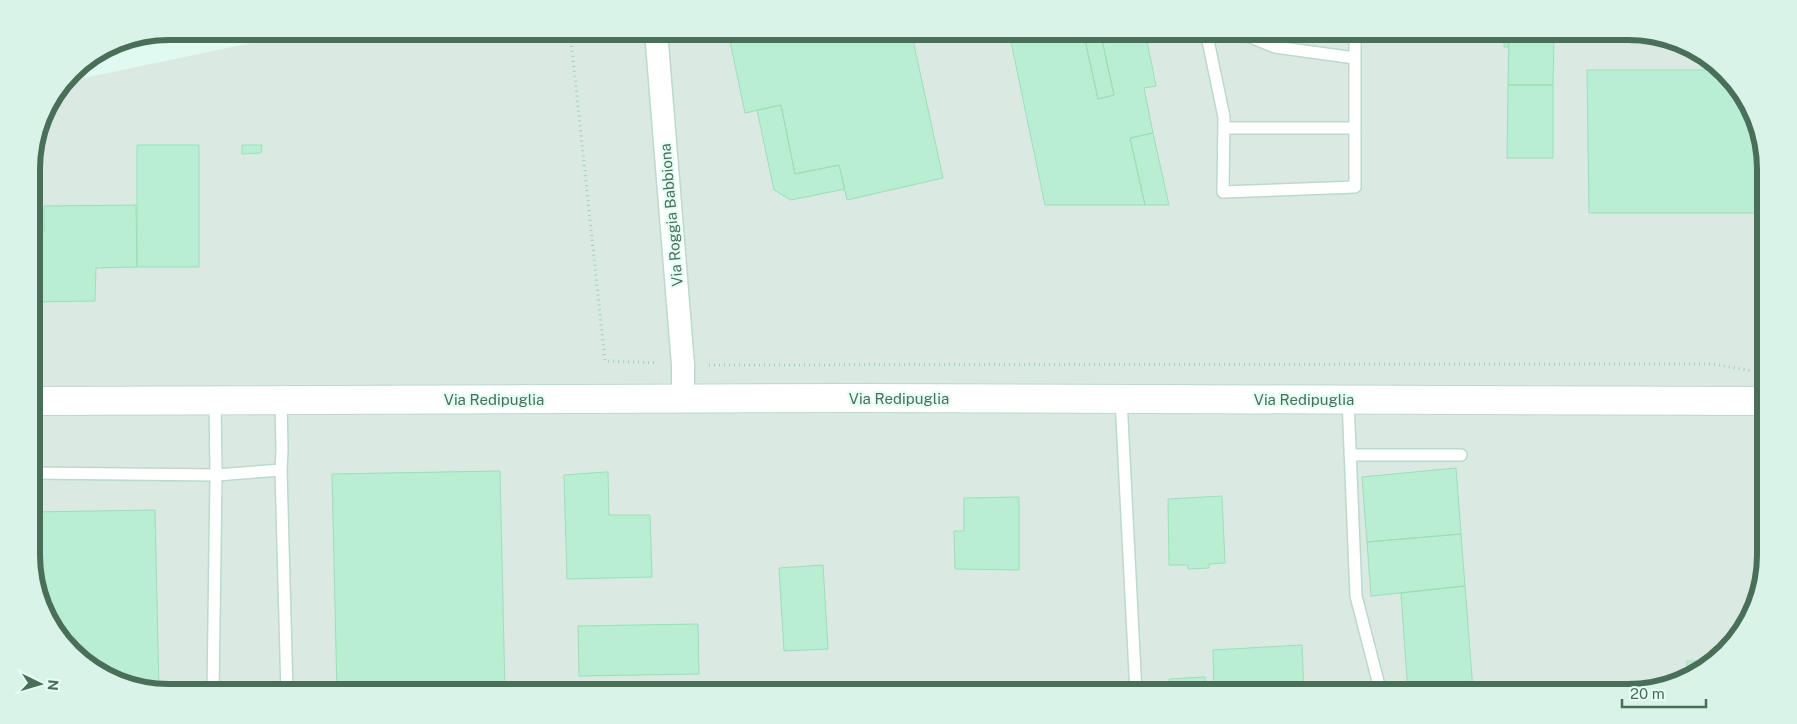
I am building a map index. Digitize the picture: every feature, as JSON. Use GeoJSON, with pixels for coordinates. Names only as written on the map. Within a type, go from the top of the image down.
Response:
{"type":"FeatureCollection","features":[{"type":"Feature","properties":{"kind":"street","name":"Via Roggia Babbiona"},"geometry":{"type":"LineString","coordinates":[[657,40],[683,364],[683,398]]}},
{"type":"Feature","properties":{"kind":"street","name":"Via Redipuglia"},"geometry":{"type":"LineString","coordinates":[[40,401],[683,398],[1757,401]]}},
{"type":"Feature","properties":{"kind":"lane"},"geometry":{"type":"LineString","coordinates":[[1208,40],[1224,117],[1224,192],[1355,187],[1355,40]]}},
{"type":"Feature","properties":{"kind":"lane"},"geometry":{"type":"LineString","coordinates":[[1258,40],[1275,47],[1355,58]]}},
{"type":"Feature","properties":{"kind":"lane"},"geometry":{"type":"LineString","coordinates":[[1224,128],[1355,128]]}},
{"type":"Feature","properties":{"kind":"lane"},"geometry":{"type":"LineString","coordinates":[[1121,399],[1136,684]]}},
{"type":"Feature","properties":{"kind":"lane"},"geometry":{"type":"LineString","coordinates":[[1348,399],[1356,596],[1379,684]]}},
{"type":"Feature","properties":{"kind":"lane"},"geometry":{"type":"LineString","coordinates":[[214,684],[215,400]]}},
{"type":"Feature","properties":{"kind":"lane"},"geometry":{"type":"LineString","coordinates":[[281,400],[287,684]]}},
{"type":"Feature","properties":{"kind":"lane"},"geometry":{"type":"LineString","coordinates":[[1350,455],[1461,455]]}},
{"type":"Feature","properties":{"kind":"lane"},"geometry":{"type":"LineString","coordinates":[[40,473],[216,475],[281,470]]}},
{"type":"Feature","properties":{"kind":"path"},"geometry":{"type":"LineString","coordinates":[[571,40],[605,361],[683,364],[1713,364],[1756,372]]}},
{"type":"Feature","properties":{"kind":"shaded area"},"geometry":{"type":"Polygon","coordinates":[[[266,40],[1637,40],[1670,47],[1693,57],[1707,67],[1730,90],[1740,104],[1747,120],[1753,135],[1756,152],[1757,555],[1753,589],[1740,620],[1730,634],[1707,657],[1693,667],[1662,680],[1637,684],[169,684],[135,680],[112,671],[97,662],[72,640],[53,612],[42,580],[40,564],[40,160],[44,135],[52,115],[77,79],[266,40]]]}},
{"type":"Feature","properties":{"kind":"building"},"geometry":{"type":"Polygon","coordinates":[[[913,40],[943,178],[847,200],[839,165],[795,174],[781,105],[745,113],[730,41],[913,40]]]}},
{"type":"Feature","properties":{"kind":"building"},"geometry":{"type":"Polygon","coordinates":[[[1011,40],[1085,40],[1098,99],[1114,95],[1102,40],[1147,40],[1156,86],[1144,88],[1153,133],[1130,138],[1145,205],[1045,205],[1011,40]]]}},
{"type":"Feature","properties":{"kind":"building"},"geometry":{"type":"Polygon","coordinates":[[[1085,40],[1102,40],[1114,95],[1098,99],[1085,40]]]}},
{"type":"Feature","properties":{"kind":"building"},"geometry":{"type":"Polygon","coordinates":[[[1504,40],[1508,40],[1508,47],[1504,47],[1504,40]]]}},
{"type":"Feature","properties":{"kind":"building"},"geometry":{"type":"Polygon","coordinates":[[[1509,40],[1554,40],[1553,85],[1508,85],[1509,40]]]}},
{"type":"Feature","properties":{"kind":"building"},"geometry":{"type":"Polygon","coordinates":[[[1587,70],[1710,70],[1730,90],[1740,104],[1753,135],[1757,169],[1757,213],[1589,213],[1587,70]]]}},
{"type":"Feature","properties":{"kind":"building"},"geometry":{"type":"Polygon","coordinates":[[[1508,85],[1553,85],[1553,158],[1507,158],[1508,85]]]}},
{"type":"Feature","properties":{"kind":"building"},"geometry":{"type":"Polygon","coordinates":[[[781,105],[795,174],[839,165],[845,189],[791,200],[774,190],[757,110],[781,105]]]}},
{"type":"Feature","properties":{"kind":"building"},"geometry":{"type":"Polygon","coordinates":[[[1153,133],[1169,205],[1145,205],[1130,138],[1153,133]]]}},
{"type":"Feature","properties":{"kind":"building"},"geometry":{"type":"Polygon","coordinates":[[[137,145],[199,145],[199,267],[137,267],[137,145]]]}},
{"type":"Feature","properties":{"kind":"building"},"geometry":{"type":"Polygon","coordinates":[[[242,145],[262,145],[261,153],[242,154],[242,145]]]}},
{"type":"Feature","properties":{"kind":"building"},"geometry":{"type":"Polygon","coordinates":[[[136,205],[137,267],[96,268],[95,301],[40,302],[40,232],[44,232],[44,206],[136,205]]]}},
{"type":"Feature","properties":{"kind":"building"},"geometry":{"type":"Polygon","coordinates":[[[1456,468],[1461,534],[1367,542],[1362,477],[1456,468]]]}},
{"type":"Feature","properties":{"kind":"building"},"geometry":{"type":"Polygon","coordinates":[[[500,471],[505,684],[337,684],[332,474],[500,471]]]}},
{"type":"Feature","properties":{"kind":"building"},"geometry":{"type":"Polygon","coordinates":[[[608,472],[609,515],[650,515],[652,577],[567,579],[564,475],[608,472]]]}},
{"type":"Feature","properties":{"kind":"building"},"geometry":{"type":"Polygon","coordinates":[[[1222,496],[1225,563],[1209,564],[1209,568],[1188,569],[1188,565],[1169,565],[1168,499],[1222,496]]]}},
{"type":"Feature","properties":{"kind":"building"},"geometry":{"type":"Polygon","coordinates":[[[1019,497],[1019,570],[955,569],[954,531],[964,531],[964,498],[1019,497]]]}},
{"type":"Feature","properties":{"kind":"building"},"geometry":{"type":"Polygon","coordinates":[[[155,510],[159,683],[135,680],[112,671],[84,652],[62,627],[53,612],[42,580],[40,564],[40,512],[155,510]]]}},
{"type":"Feature","properties":{"kind":"building"},"geometry":{"type":"Polygon","coordinates":[[[1461,534],[1465,586],[1371,596],[1367,542],[1461,534]]]}},
{"type":"Feature","properties":{"kind":"building"},"geometry":{"type":"Polygon","coordinates":[[[823,565],[828,649],[784,651],[779,568],[823,565]]]}},
{"type":"Feature","properties":{"kind":"building"},"geometry":{"type":"Polygon","coordinates":[[[1465,586],[1472,684],[1407,684],[1401,593],[1465,586]]]}},
{"type":"Feature","properties":{"kind":"building"},"geometry":{"type":"Polygon","coordinates":[[[698,624],[699,674],[579,676],[578,626],[698,624]]]}},
{"type":"Feature","properties":{"kind":"building"},"geometry":{"type":"Polygon","coordinates":[[[1302,645],[1304,684],[1214,684],[1213,650],[1302,645]]]}},
{"type":"Feature","properties":{"kind":"building"},"geometry":{"type":"Polygon","coordinates":[[[1687,661],[1699,661],[1699,663],[1687,670],[1687,661]]]}},
{"type":"Feature","properties":{"kind":"building"},"geometry":{"type":"Polygon","coordinates":[[[1205,677],[1205,684],[1169,684],[1169,679],[1205,677]]]}},
{"type":"Feature","properties":{"kind":"building"},"geometry":{"type":"Polygon","coordinates":[[[829,682],[829,684],[796,684],[829,682]]]}}]}
